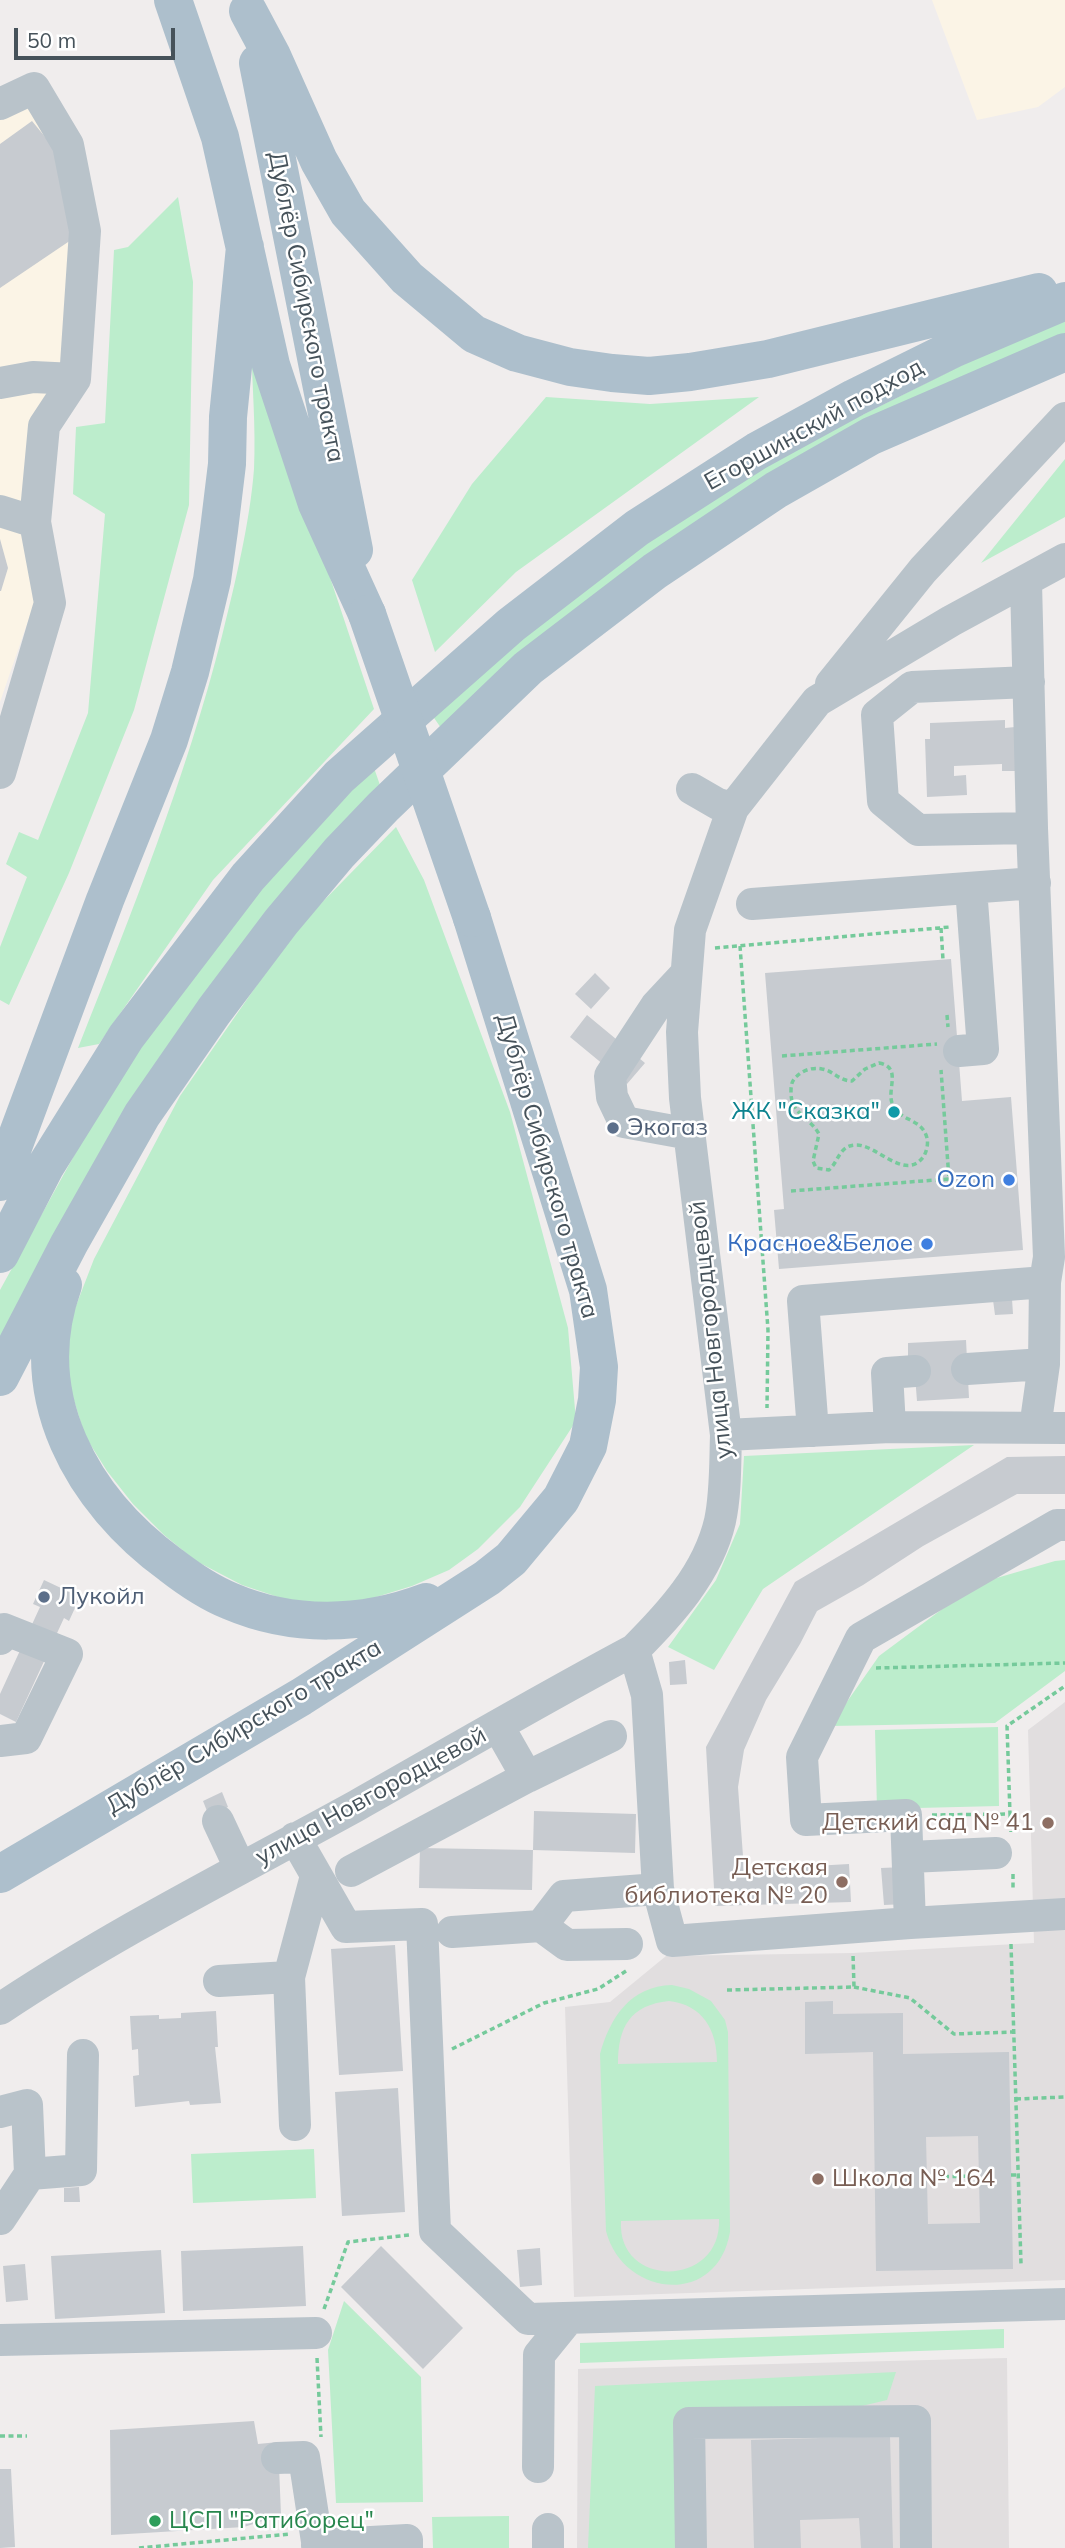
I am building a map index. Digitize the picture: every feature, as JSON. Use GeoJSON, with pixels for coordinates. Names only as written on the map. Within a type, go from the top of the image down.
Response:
{"type":"FeatureCollection","features":[{"type":"Feature","properties":{"kind":"main road","name":"Дублёр Сибирского тракта"},"geometry":{"type":"LineString","coordinates":[[0,1874],[301,1697],[486,1578],[511,1559],[561,1499],[588,1446],[597,1400],[599,1367],[588,1290],[472,918],[367,614],[317,504],[271,365],[220,137],[173,0]]}},
{"type":"Feature","properties":{"kind":"main road","name":"Дублёр Сибирского тракта"},"geometry":{"type":"LineString","coordinates":[[246,5],[367,614]]}},
{"type":"Feature","properties":{"kind":"main road"},"geometry":{"type":"LineString","coordinates":[[246,5],[272,56],[318,161],[348,212],[407,278],[474,334],[517,353],[570,367],[611,373],[649,376],[690,372],[768,359],[1065,286]]}},
{"type":"Feature","properties":{"kind":"main road","name":"Дублёр Сибирского тракта"},"geometry":{"type":"LineString","coordinates":[[0,1182],[105,900],[169,740],[190,672],[214,567],[228,464],[228,417],[244,247]]}},
{"type":"Feature","properties":{"kind":"main road","name":"Егоршинский подход"},"geometry":{"type":"LineString","coordinates":[[0,1254],[45,1167],[126,1038],[248,877],[339,777],[511,625],[637,528],[757,451],[854,398],[955,348],[1065,302]]}},
{"type":"Feature","properties":{"kind":"main road","name":"Егоршинский подход"},"geometry":{"type":"LineString","coordinates":[[528,667],[655,571],[776,490],[871,436],[1065,352]]}},
{"type":"Feature","properties":{"kind":"main road","name":"Дублёр Сибирского тракта"},"geometry":{"type":"LineString","coordinates":[[0,1377],[69,1244],[142,1115],[214,1011],[281,922],[339,853],[528,667]]}},
{"type":"Feature","properties":{"kind":"main road","name":"Дублёр Сибирского тракта"},"geometry":{"type":"LineString","coordinates":[[214,1011],[65,1278],[57,1300],[52,1338],[52,1386],[57,1414],[75,1460],[93,1488],[120,1521],[152,1551],[194,1582],[230,1601],[276,1615],[312,1620],[363,1620],[414,1607],[486,1578]]}},
{"type":"Feature","properties":{"kind":"street"},"geometry":{"type":"LineString","coordinates":[[0,104],[34,88],[68,145],[85,231],[75,379],[44,426],[35,522],[50,603],[0,773]]}},
{"type":"Feature","properties":{"kind":"street"},"geometry":{"type":"LineString","coordinates":[[0,383],[33,377],[75,379]]}},
{"type":"Feature","properties":{"kind":"street"},"geometry":{"type":"LineString","coordinates":[[817,701],[923,570],[1065,418]]}},
{"type":"Feature","properties":{"kind":"street"},"geometry":{"type":"LineString","coordinates":[[0,511],[35,522]]}},
{"type":"Feature","properties":{"kind":"street","name":"улица Новгородцевой"},"geometry":{"type":"LineString","coordinates":[[0,2009],[60,1970],[240,1868],[634,1650],[666,1619],[692,1584],[709,1554],[720,1522],[726,1435],[690,1134],[682,1032],[684,976],[690,930],[733,808],[817,701],[951,621],[1065,559]]}},
{"type":"Feature","properties":{"kind":"street"},"geometry":{"type":"LineString","coordinates":[[923,570],[915,595],[919,607],[927,614],[951,621]]}},
{"type":"Feature","properties":{"kind":"street"},"geometry":{"type":"LineString","coordinates":[[726,1435],[890,1427],[1050,1428],[1044,1364],[1053,1265],[1055,1139],[1032,828],[1026,582]]}},
{"type":"Feature","properties":{"kind":"street"},"geometry":{"type":"LineString","coordinates":[[1028,682],[912,687],[877,715],[883,801],[918,830],[1032,828]]}},
{"type":"Feature","properties":{"kind":"street"},"geometry":{"type":"LineString","coordinates":[[691,789],[718,804],[733,808]]}},
{"type":"Feature","properties":{"kind":"street"},"geometry":{"type":"LineString","coordinates":[[752,904],[1035,883]]}},
{"type":"Feature","properties":{"kind":"street"},"geometry":{"type":"LineString","coordinates":[[946,1051],[983,1049],[971,888]]}},
{"type":"Feature","properties":{"kind":"street"},"geometry":{"type":"LineString","coordinates":[[0,1132],[105,900]]}},
{"type":"Feature","properties":{"kind":"street"},"geometry":{"type":"LineString","coordinates":[[684,976],[656,1006],[610,1076],[612,1097],[624,1122],[690,1134]]}},
{"type":"Feature","properties":{"kind":"street"},"geometry":{"type":"LineString","coordinates":[[813,1431],[803,1301],[1053,1265]]}},
{"type":"Feature","properties":{"kind":"street"},"geometry":{"type":"LineString","coordinates":[[968,1376],[999,1368],[1044,1364]]}},
{"type":"Feature","properties":{"kind":"street"},"geometry":{"type":"LineString","coordinates":[[890,1427],[906,1382]]}},
{"type":"Feature","properties":{"kind":"street"},"geometry":{"type":"LineString","coordinates":[[910,1923],[910,1857],[906,1815],[806,1820],[802,1758],[861,1638],[1057,1525],[1065,1525]]}},
{"type":"Feature","properties":{"kind":"street"},"geometry":{"type":"LineString","coordinates":[[0,1639],[4,1629],[67,1654],[26,1738],[0,1741]]}},
{"type":"Feature","properties":{"kind":"street"},"geometry":{"type":"LineString","coordinates":[[634,1650],[646,1695],[658,1889],[672,1941],[1065,1914]]}},
{"type":"Feature","properties":{"kind":"street"},"geometry":{"type":"LineString","coordinates":[[498,1726],[527,1777]]}},
{"type":"Feature","properties":{"kind":"street"},"geometry":{"type":"LineString","coordinates":[[351,1871],[527,1777],[611,1736]]}},
{"type":"Feature","properties":{"kind":"street"},"geometry":{"type":"LineString","coordinates":[[218,1821],[240,1868]]}},
{"type":"Feature","properties":{"kind":"street"},"geometry":{"type":"LineString","coordinates":[[295,1838],[346,1927],[422,1924],[435,2231],[528,2319],[1065,2304]]}},
{"type":"Feature","properties":{"kind":"street"},"geometry":{"type":"LineString","coordinates":[[910,1857],[1006,1852]]}},
{"type":"Feature","properties":{"kind":"street"},"geometry":{"type":"LineString","coordinates":[[295,2125],[289,1977],[316,1876]]}},
{"type":"Feature","properties":{"kind":"street"},"geometry":{"type":"LineString","coordinates":[[541,1926],[564,1896],[658,1889]]}},
{"type":"Feature","properties":{"kind":"street"},"geometry":{"type":"LineString","coordinates":[[452,1932],[541,1926],[567,1945],[628,1957]]}},
{"type":"Feature","properties":{"kind":"street"},"geometry":{"type":"LineString","coordinates":[[219,1981],[289,1977]]}},
{"type":"Feature","properties":{"kind":"street"},"geometry":{"type":"LineString","coordinates":[[30,2174],[82,2170],[83,2054]]}},
{"type":"Feature","properties":{"kind":"street"},"geometry":{"type":"LineString","coordinates":[[0,2112],[27,2105],[30,2174],[0,2219]]}},
{"type":"Feature","properties":{"kind":"street"},"geometry":{"type":"LineString","coordinates":[[538,2467],[539,2355],[569,2318]]}},
{"type":"Feature","properties":{"kind":"street"},"geometry":{"type":"LineString","coordinates":[[0,2340],[316,2333]]}},
{"type":"Feature","properties":{"kind":"street"},"geometry":{"type":"LineString","coordinates":[[691,2548],[690,2423],[915,2421],[916,2548]]}},
{"type":"Feature","properties":{"kind":"street"},"geometry":{"type":"LineString","coordinates":[[278,2458],[304,2457],[316,2542],[407,2540],[407,2548]]}},
{"type":"Feature","properties":{"kind":"path"},"geometry":{"type":"LineString","coordinates":[[715,948],[974,925]]}},
{"type":"Feature","properties":{"kind":"path"},"geometry":{"type":"LineString","coordinates":[[941,928],[943,960]]}},
{"type":"Feature","properties":{"kind":"path"},"geometry":{"type":"LineString","coordinates":[[740,946],[768,1330],[767,1416]]}},
{"type":"Feature","properties":{"kind":"path"},"geometry":{"type":"LineString","coordinates":[[782,1056],[946,1051],[949,1179],[791,1191]]}},
{"type":"Feature","properties":{"kind":"path"},"geometry":{"type":"LineString","coordinates":[[873,1065],[885,1065],[893,1075],[891,1096],[895,1110],[902,1117],[920,1125],[926,1135],[924,1156],[914,1163],[901,1164],[888,1160],[866,1146],[855,1145],[841,1151],[836,1163],[829,1170],[816,1168],[813,1161],[819,1134],[794,1108],[791,1094],[794,1079],[806,1070],[817,1068],[848,1082],[855,1080],[862,1071],[873,1065]]}},
{"type":"Feature","properties":{"kind":"path"},"geometry":{"type":"LineString","coordinates":[[846,1669],[1065,1663]]}},
{"type":"Feature","properties":{"kind":"path"},"geometry":{"type":"LineString","coordinates":[[1021,2264],[1011,1944],[1015,1916],[1006,1852],[1010,1814],[1007,1726],[1065,1686]]}},
{"type":"Feature","properties":{"kind":"path"},"geometry":{"type":"LineString","coordinates":[[906,1815],[1010,1814]]}},
{"type":"Feature","properties":{"kind":"path"},"geometry":{"type":"LineString","coordinates":[[853,1927],[853,1987]]}},
{"type":"Feature","properties":{"kind":"path"},"geometry":{"type":"LineString","coordinates":[[428,2061],[544,2003],[598,1989],[628,1957]]}},
{"type":"Feature","properties":{"kind":"path"},"geometry":{"type":"LineString","coordinates":[[727,1990],[853,1987],[909,1998],[954,2034],[1013,2032]]}},
{"type":"Feature","properties":{"kind":"path"},"geometry":{"type":"LineString","coordinates":[[1016,2099],[1065,2097]]}},
{"type":"Feature","properties":{"kind":"path"},"geometry":{"type":"LineString","coordinates":[[1011,2175],[1018,2175]]}},
{"type":"Feature","properties":{"kind":"path"},"geometry":{"type":"LineString","coordinates":[[927,2177],[979,2176]]}},
{"type":"Feature","properties":{"kind":"path"},"geometry":{"type":"LineString","coordinates":[[321,2439],[316,2333],[348,2242],[435,2231]]}},
{"type":"Feature","properties":{"kind":"path"},"geometry":{"type":"LineString","coordinates":[[0,2436],[27,2436]]}},
{"type":"Feature","properties":{"kind":"path"},"geometry":{"type":"LineString","coordinates":[[139,2548],[316,2542]]}},
{"type":"Feature","properties":{"kind":"shaded area"},"geometry":{"type":"Polygon","coordinates":[[[932,0],[1065,0],[1065,87],[1038,107],[977,120],[932,0]]]}},
{"type":"Feature","properties":{"kind":"shaded area"},"geometry":{"type":"Polygon","coordinates":[[[34,88],[68,145],[75,379],[44,426],[37,595],[0,702],[0,104],[34,88]]]}},
{"type":"Feature","properties":{"kind":"shaded area","name":"Школа № 164"},"geometry":{"type":"Polygon","coordinates":[[[1065,1702],[1065,2280],[574,2297],[565,2007],[610,2002],[666,1956],[853,1953],[1034,1943],[1028,1730],[1065,1702]]]}},
{"type":"Feature","properties":{"kind":"shaded area"},"geometry":{"type":"Polygon","coordinates":[[[1007,2358],[1009,2548],[577,2548],[578,2369],[1007,2358]]]}},
{"type":"Feature","properties":{"kind":"green space"},"geometry":{"type":"Polygon","coordinates":[[[178,197],[193,282],[189,505],[134,710],[69,873],[9,1005],[0,1000],[0,947],[27,877],[6,864],[19,832],[38,840],[88,713],[105,514],[73,494],[76,427],[105,423],[114,250],[128,247],[178,197]]]}},
{"type":"Feature","properties":{"kind":"green space"},"geometry":{"type":"Polygon","coordinates":[[[1065,314],[1065,334],[1020,352],[441,728],[432,715],[542,616],[723,484],[1065,314]]]}},
{"type":"Feature","properties":{"kind":"green space"},"geometry":{"type":"Polygon","coordinates":[[[251,341],[374,709],[213,880],[99,1044],[78,1048],[175,793],[208,689],[227,616],[246,531],[254,469],[251,341]]]}},
{"type":"Feature","properties":{"kind":"green space"},"geometry":{"type":"Polygon","coordinates":[[[546,397],[650,404],[759,397],[516,572],[435,652],[412,580],[472,484],[546,397]]]}},
{"type":"Feature","properties":{"kind":"green space"},"geometry":{"type":"Polygon","coordinates":[[[1065,459],[1065,517],[981,563],[1065,459]]]}},
{"type":"Feature","properties":{"kind":"green space"},"geometry":{"type":"Polygon","coordinates":[[[373,765],[381,788],[0,1339],[0,1290],[108,1094],[200,963],[274,873],[373,765]]]}},
{"type":"Feature","properties":{"kind":"green space"},"geometry":{"type":"Polygon","coordinates":[[[396,827],[424,880],[510,1112],[568,1328],[576,1421],[520,1507],[478,1549],[449,1570],[412,1586],[373,1598],[333,1605],[290,1601],[242,1585],[196,1561],[164,1535],[133,1504],[107,1471],[85,1436],[72,1394],[66,1353],[74,1311],[94,1259],[180,1096],[295,930],[396,827]]]}},
{"type":"Feature","properties":{"kind":"green space"},"geometry":{"type":"Polygon","coordinates":[[[974,1445],[763,1589],[714,1670],[668,1647],[716,1580],[740,1524],[744,1456],[974,1445]]]}},
{"type":"Feature","properties":{"kind":"green space"},"geometry":{"type":"Polygon","coordinates":[[[1065,1560],[1065,1671],[995,1723],[830,1726],[879,1656],[976,1584],[1065,1560]]]}},
{"type":"Feature","properties":{"kind":"green space"},"geometry":{"type":"Polygon","coordinates":[[[998,1727],[999,1806],[877,1809],[875,1730],[998,1727]]]}},
{"type":"Feature","properties":{"kind":"green space"},"geometry":{"type":"Polygon","coordinates":[[[672,1985],[689,1989],[711,2001],[725,2020],[728,2032],[730,2232],[722,2256],[708,2273],[690,2282],[670,2285],[649,2280],[631,2270],[616,2253],[606,2231],[600,2054],[610,2028],[624,2006],[644,1991],[672,1985]],[[669,2001],[645,2007],[629,2020],[620,2039],[618,2064],[717,2062],[714,2040],[706,2021],[691,2008],[669,2001]],[[719,2219],[621,2221],[624,2243],[635,2259],[651,2268],[670,2271],[688,2268],[704,2258],[715,2242],[719,2219]]]}},
{"type":"Feature","properties":{"kind":"green space"},"geometry":{"type":"Polygon","coordinates":[[[314,2149],[316,2198],[193,2203],[191,2154],[314,2149]]]}},
{"type":"Feature","properties":{"kind":"green space"},"geometry":{"type":"Polygon","coordinates":[[[344,2301],[421,2377],[423,2502],[336,2503],[328,2350],[344,2301]]]}},
{"type":"Feature","properties":{"kind":"green space"},"geometry":{"type":"Polygon","coordinates":[[[1004,2329],[1004,2348],[580,2363],[580,2343],[1004,2329]]]}},
{"type":"Feature","properties":{"kind":"green space"},"geometry":{"type":"Polygon","coordinates":[[[896,2372],[887,2400],[845,2410],[683,2412],[681,2548],[588,2548],[595,2386],[896,2372]]]}},
{"type":"Feature","properties":{"kind":"green space"},"geometry":{"type":"Polygon","coordinates":[[[509,2516],[509,2548],[433,2548],[432,2517],[509,2516]]]}},
{"type":"Feature","properties":{"kind":"building"},"geometry":{"type":"Polygon","coordinates":[[[32,121],[59,154],[74,238],[0,288],[0,144],[32,121]]]}},
{"type":"Feature","properties":{"kind":"building"},"geometry":{"type":"Polygon","coordinates":[[[0,539],[8,568],[1,591],[0,591],[0,539]]]}},
{"type":"Feature","properties":{"kind":"building"},"geometry":{"type":"Polygon","coordinates":[[[1005,720],[1005,728],[1015,727],[1018,771],[1002,771],[1002,764],[954,766],[954,776],[966,775],[967,795],[927,797],[925,739],[930,739],[930,723],[1005,720]]]}},
{"type":"Feature","properties":{"kind":"building","name":"ЖК \"Сказка\""},"geometry":{"type":"Polygon","coordinates":[[[951,959],[962,1101],[1011,1097],[1023,1250],[779,1269],[774,1210],[784,1209],[765,973],[951,959]]]}},
{"type":"Feature","properties":{"kind":"building"},"geometry":{"type":"Polygon","coordinates":[[[595,973],[610,988],[591,1009],[575,994],[595,973]]]}},
{"type":"Feature","properties":{"kind":"building"},"geometry":{"type":"Polygon","coordinates":[[[587,1015],[645,1063],[627,1084],[570,1037],[587,1015]]]}},
{"type":"Feature","properties":{"kind":"building"},"geometry":{"type":"Polygon","coordinates":[[[1012,1299],[1013,1314],[995,1315],[993,1300],[1012,1299]]]}},
{"type":"Feature","properties":{"kind":"building"},"geometry":{"type":"Polygon","coordinates":[[[966,1340],[969,1398],[917,1401],[914,1363],[908,1358],[908,1343],[966,1340]]]}},
{"type":"Feature","properties":{"kind":"building"},"geometry":{"type":"Polygon","coordinates":[[[1065,1456],[1065,1494],[1017,1494],[923,1546],[817,1611],[766,1700],[744,1750],[738,1787],[744,1870],[849,1864],[851,1902],[715,1906],[706,1747],[795,1582],[1007,1457],[1065,1456]]]}},
{"type":"Feature","properties":{"kind":"building"},"geometry":{"type":"Polygon","coordinates":[[[44,1580],[80,1597],[69,1621],[64,1618],[16,1722],[0,1714],[0,1694],[40,1607],[33,1604],[44,1580]]]}},
{"type":"Feature","properties":{"kind":"building"},"geometry":{"type":"Polygon","coordinates":[[[685,1660],[687,1684],[670,1685],[669,1662],[685,1660]]]}},
{"type":"Feature","properties":{"kind":"building"},"geometry":{"type":"Polygon","coordinates":[[[222,1792],[228,1807],[209,1816],[203,1801],[222,1792]]]}},
{"type":"Feature","properties":{"kind":"building"},"geometry":{"type":"Polygon","coordinates":[[[534,1811],[636,1814],[635,1853],[533,1850],[534,1811]]]}},
{"type":"Feature","properties":{"kind":"building"},"geometry":{"type":"Polygon","coordinates":[[[420,1848],[533,1850],[532,1890],[419,1888],[420,1848]]]}},
{"type":"Feature","properties":{"kind":"building"},"geometry":{"type":"Polygon","coordinates":[[[904,1867],[906,1904],[884,1905],[881,1868],[904,1867]]]}},
{"type":"Feature","properties":{"kind":"building"},"geometry":{"type":"Polygon","coordinates":[[[395,1945],[403,2071],[339,2075],[331,1949],[395,1945]]]}},
{"type":"Feature","properties":{"kind":"building"},"geometry":{"type":"Polygon","coordinates":[[[833,2001],[833,2014],[903,2013],[903,2054],[1009,2052],[1013,2269],[876,2271],[873,2052],[805,2054],[805,2002],[833,2001]],[[978,2136],[926,2137],[928,2224],[980,2223],[978,2136]]]}},
{"type":"Feature","properties":{"kind":"building"},"geometry":{"type":"Polygon","coordinates":[[[216,2011],[218,2047],[215,2047],[221,2103],[190,2105],[189,2101],[135,2107],[133,2076],[139,2075],[138,2049],[132,2050],[130,2016],[159,2015],[159,2019],[181,2018],[181,2013],[216,2011]]]}},
{"type":"Feature","properties":{"kind":"building"},"geometry":{"type":"Polygon","coordinates":[[[398,2088],[405,2212],[342,2216],[335,2092],[398,2088]]]}},
{"type":"Feature","properties":{"kind":"building"},"geometry":{"type":"Polygon","coordinates":[[[79,2187],[80,2202],[64,2202],[64,2188],[79,2187]]]}},
{"type":"Feature","properties":{"kind":"building"},"geometry":{"type":"Polygon","coordinates":[[[303,2246],[306,2306],[183,2311],[181,2251],[303,2246]]]}},
{"type":"Feature","properties":{"kind":"building"},"geometry":{"type":"Polygon","coordinates":[[[381,2246],[463,2328],[423,2369],[341,2287],[381,2246]]]}},
{"type":"Feature","properties":{"kind":"building"},"geometry":{"type":"Polygon","coordinates":[[[540,2248],[542,2285],[520,2287],[517,2250],[540,2248]]]}},
{"type":"Feature","properties":{"kind":"building"},"geometry":{"type":"Polygon","coordinates":[[[161,2250],[165,2313],[55,2319],[51,2256],[161,2250]]]}},
{"type":"Feature","properties":{"kind":"building"},"geometry":{"type":"Polygon","coordinates":[[[25,2264],[28,2300],[6,2302],[3,2266],[25,2264]]]}},
{"type":"Feature","properties":{"kind":"building"},"geometry":{"type":"Polygon","coordinates":[[[254,2421],[258,2444],[278,2442],[281,2515],[244,2527],[111,2535],[110,2430],[254,2421]]]}},
{"type":"Feature","properties":{"kind":"building"},"geometry":{"type":"Polygon","coordinates":[[[890,2436],[893,2548],[861,2548],[859,2518],[800,2520],[801,2548],[754,2548],[751,2440],[890,2436]]]}},
{"type":"Feature","properties":{"kind":"building"},"geometry":{"type":"Polygon","coordinates":[[[0,2469],[11,2469],[15,2547],[0,2548],[0,2469]]]}},
{"type":"Feature","properties":{"kind":"place","name":"ЖК \"Сказка\""},"geometry":{"type":"Point","coordinates":[894,1112]}},
{"type":"Feature","properties":{"kind":"place","name":"Экогаз"},"geometry":{"type":"Point","coordinates":[613,1128]}},
{"type":"Feature","properties":{"kind":"place","name":"Ozon"},"geometry":{"type":"Point","coordinates":[1009,1180]}},
{"type":"Feature","properties":{"kind":"place","name":"Красное&Белое"},"geometry":{"type":"Point","coordinates":[927,1244]}},
{"type":"Feature","properties":{"kind":"place","name":"Лукойл"},"geometry":{"type":"Point","coordinates":[44,1597]}},
{"type":"Feature","properties":{"kind":"place","name":"Детский сад № 41"},"geometry":{"type":"Point","coordinates":[1048,1823]}},
{"type":"Feature","properties":{"kind":"place","name":"Детская библиотека № 20"},"geometry":{"type":"Point","coordinates":[842,1882]}},
{"type":"Feature","properties":{"kind":"place","name":"Школа № 164"},"geometry":{"type":"Point","coordinates":[818,2179]}},
{"type":"Feature","properties":{"kind":"place","name":"ЦСП \"Ратиборец\""},"geometry":{"type":"Point","coordinates":[155,2521]}}]}
